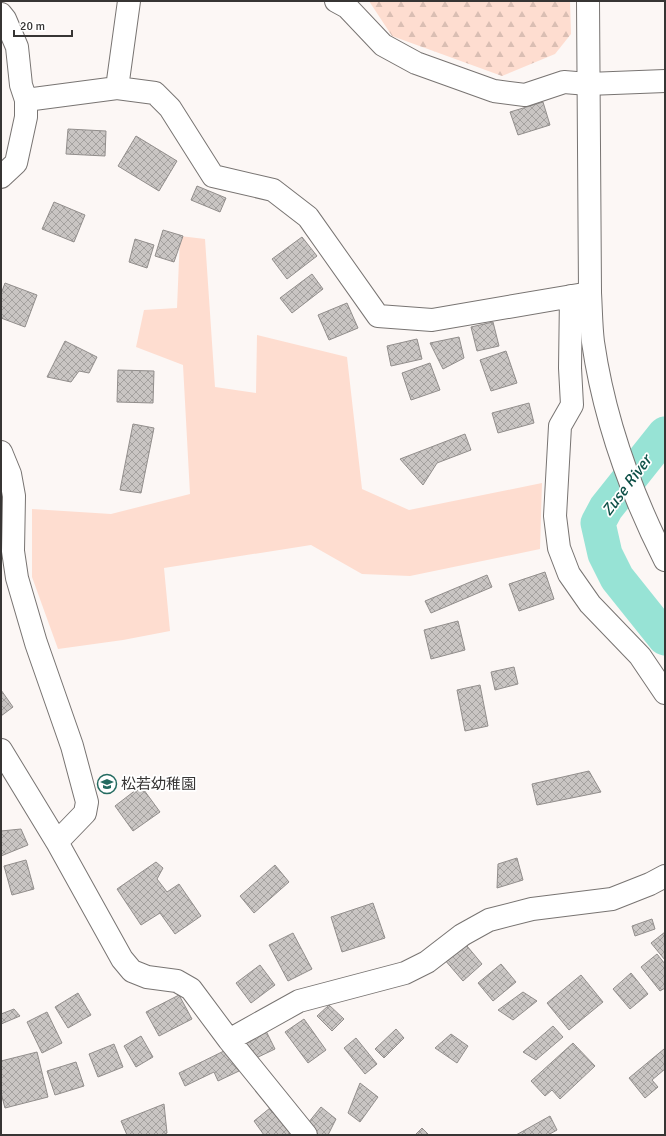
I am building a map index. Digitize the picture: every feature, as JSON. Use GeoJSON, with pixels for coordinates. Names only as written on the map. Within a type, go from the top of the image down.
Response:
{"type":"FeatureCollection","features":[{"type":"Feature","properties":{"kind":"street"},"geometry":{"type":"LineString","coordinates":[[117,88],[129,1]]}},
{"type":"Feature","properties":{"kind":"street"},"geometry":{"type":"LineString","coordinates":[[336,1],[347,7],[384,44],[410,60],[494,91],[525,94],[564,82],[588,84],[665,81]]}},
{"type":"Feature","properties":{"kind":"street"},"geometry":{"type":"LineString","coordinates":[[588,1],[588,189],[580,295],[570,352],[572,405],[560,426],[555,516],[559,548],[569,574],[590,604],[640,656],[665,692]]}},
{"type":"Feature","properties":{"kind":"street"},"geometry":{"type":"LineString","coordinates":[[1,14],[5,19],[17,47],[21,85],[26,100],[26,117],[16,163],[1,177]]}},
{"type":"Feature","properties":{"kind":"street"},"geometry":{"type":"LineString","coordinates":[[26,100],[117,88],[155,93],[170,108],[213,176],[273,190],[308,217],[378,316],[432,320],[580,295]]}},
{"type":"Feature","properties":{"kind":"street"},"geometry":{"type":"LineString","coordinates":[[580,295],[593,340],[598,371],[612,429],[634,493],[649,529],[665,560]]}},
{"type":"Feature","properties":{"kind":"street"},"geometry":{"type":"LineString","coordinates":[[1,452],[10,474],[14,496],[13,551],[17,578],[36,643],[72,746],[87,802],[85,813],[57,842]]}},
{"type":"Feature","properties":{"kind":"street"},"geometry":{"type":"LineString","coordinates":[[1,750],[57,842],[122,959],[132,972],[147,977],[177,980],[191,989],[229,1040],[306,1135]]}},
{"type":"Feature","properties":{"kind":"street"},"geometry":{"type":"LineString","coordinates":[[229,1040],[299,1001],[405,974],[427,962],[462,935],[489,920],[532,910],[612,899],[650,884],[665,876]]}},
{"type":"Feature","properties":{"kind":"green space"},"geometry":{"type":"Polygon","coordinates":[[[369,1],[570,1],[571,34],[555,54],[502,76],[392,36],[369,1]]]}},
{"type":"Feature","properties":{"kind":"green space"},"geometry":{"type":"Polygon","coordinates":[[[180,236],[205,239],[215,387],[256,393],[257,335],[347,357],[362,489],[409,510],[542,483],[540,549],[410,576],[362,574],[311,545],[164,568],[170,631],[123,640],[58,649],[32,577],[32,509],[111,514],[190,494],[183,365],[136,347],[144,310],[177,308],[180,236]]]}},
{"type":"Feature","properties":{"kind":"building"},"geometry":{"type":"Polygon","coordinates":[[[543,102],[550,125],[518,135],[510,112],[543,102]]]}},
{"type":"Feature","properties":{"kind":"building"},"geometry":{"type":"Polygon","coordinates":[[[68,129],[106,131],[105,156],[66,154],[68,129]]]}},
{"type":"Feature","properties":{"kind":"building"},"geometry":{"type":"Polygon","coordinates":[[[136,136],[177,161],[159,191],[118,166],[136,136]]]}},
{"type":"Feature","properties":{"kind":"building"},"geometry":{"type":"Polygon","coordinates":[[[197,186],[226,198],[220,212],[191,200],[197,186]]]}},
{"type":"Feature","properties":{"kind":"building"},"geometry":{"type":"Polygon","coordinates":[[[54,202],[85,215],[74,242],[42,229],[54,202]]]}},
{"type":"Feature","properties":{"kind":"building"},"geometry":{"type":"Polygon","coordinates":[[[163,230],[183,236],[174,262],[155,256],[163,230]]]}},
{"type":"Feature","properties":{"kind":"building"},"geometry":{"type":"Polygon","coordinates":[[[302,237],[317,256],[287,279],[272,259],[302,237]]]}},
{"type":"Feature","properties":{"kind":"building"},"geometry":{"type":"Polygon","coordinates":[[[135,239],[154,245],[147,268],[129,262],[135,239]]]}},
{"type":"Feature","properties":{"kind":"building"},"geometry":{"type":"Polygon","coordinates":[[[312,274],[323,289],[292,313],[280,298],[312,274]]]}},
{"type":"Feature","properties":{"kind":"building"},"geometry":{"type":"Polygon","coordinates":[[[5,283],[37,295],[25,327],[1,318],[1,294],[5,283]]]}},
{"type":"Feature","properties":{"kind":"building"},"geometry":{"type":"Polygon","coordinates":[[[347,303],[358,328],[329,340],[318,315],[347,303]]]}},
{"type":"Feature","properties":{"kind":"building"},"geometry":{"type":"Polygon","coordinates":[[[493,322],[499,346],[477,351],[471,327],[493,322]]]}},
{"type":"Feature","properties":{"kind":"building"},"geometry":{"type":"Polygon","coordinates":[[[459,337],[464,358],[443,369],[430,343],[459,337]]]}},
{"type":"Feature","properties":{"kind":"building"},"geometry":{"type":"Polygon","coordinates":[[[417,339],[422,359],[391,366],[387,346],[417,339]]]}},
{"type":"Feature","properties":{"kind":"building"},"geometry":{"type":"Polygon","coordinates":[[[65,341],[97,357],[89,373],[79,371],[71,382],[47,377],[65,341]]]}},
{"type":"Feature","properties":{"kind":"building"},"geometry":{"type":"Polygon","coordinates":[[[506,351],[517,383],[491,391],[480,360],[506,351]]]}},
{"type":"Feature","properties":{"kind":"building"},"geometry":{"type":"Polygon","coordinates":[[[430,363],[440,390],[411,400],[402,373],[430,363]]]}},
{"type":"Feature","properties":{"kind":"building"},"geometry":{"type":"Polygon","coordinates":[[[118,370],[154,371],[153,403],[117,402],[118,370]]]}},
{"type":"Feature","properties":{"kind":"building"},"geometry":{"type":"Polygon","coordinates":[[[529,403],[534,423],[498,433],[492,413],[529,403]]]}},
{"type":"Feature","properties":{"kind":"building"},"geometry":{"type":"Polygon","coordinates":[[[133,424],[154,428],[141,493],[120,490],[133,424]]]}},
{"type":"Feature","properties":{"kind":"building"},"geometry":{"type":"Polygon","coordinates":[[[465,434],[471,450],[437,463],[423,485],[400,459],[465,434]]]}},
{"type":"Feature","properties":{"kind":"building"},"geometry":{"type":"Polygon","coordinates":[[[545,572],[554,599],[519,611],[509,584],[545,572]]]}},
{"type":"Feature","properties":{"kind":"building"},"geometry":{"type":"Polygon","coordinates":[[[487,575],[492,587],[431,613],[425,601],[487,575]]]}},
{"type":"Feature","properties":{"kind":"building"},"geometry":{"type":"Polygon","coordinates":[[[458,621],[465,650],[431,659],[424,630],[458,621]]]}},
{"type":"Feature","properties":{"kind":"building"},"geometry":{"type":"Polygon","coordinates":[[[514,667],[518,684],[495,690],[491,672],[514,667]]]}},
{"type":"Feature","properties":{"kind":"building"},"geometry":{"type":"Polygon","coordinates":[[[480,685],[488,726],[465,731],[457,690],[480,685]]]}},
{"type":"Feature","properties":{"kind":"building"},"geometry":{"type":"Polygon","coordinates":[[[1,690],[13,707],[1,716],[1,690]]]}},
{"type":"Feature","properties":{"kind":"building"},"geometry":{"type":"Polygon","coordinates":[[[589,771],[601,792],[537,805],[532,784],[589,771]]]}},
{"type":"Feature","properties":{"kind":"building"},"geometry":{"type":"Polygon","coordinates":[[[141,786],[160,812],[133,831],[115,806],[141,786]]]}},
{"type":"Feature","properties":{"kind":"building"},"geometry":{"type":"Polygon","coordinates":[[[21,829],[28,845],[1,856],[1,831],[21,829]]]}},
{"type":"Feature","properties":{"kind":"building"},"geometry":{"type":"Polygon","coordinates":[[[517,858],[523,880],[497,888],[498,864],[517,858]]]}},
{"type":"Feature","properties":{"kind":"building"},"geometry":{"type":"Polygon","coordinates":[[[26,860],[34,889],[12,895],[4,866],[26,860]]]}},
{"type":"Feature","properties":{"kind":"building"},"geometry":{"type":"Polygon","coordinates":[[[156,862],[163,868],[157,879],[167,892],[179,884],[201,916],[175,934],[160,913],[141,925],[117,889],[156,862]]]}},
{"type":"Feature","properties":{"kind":"building"},"geometry":{"type":"Polygon","coordinates":[[[275,865],[289,882],[254,913],[240,896],[275,865]]]}},
{"type":"Feature","properties":{"kind":"building"},"geometry":{"type":"Polygon","coordinates":[[[373,903],[385,938],[342,952],[331,917],[373,903]]]}},
{"type":"Feature","properties":{"kind":"building"},"geometry":{"type":"Polygon","coordinates":[[[652,919],[655,929],[635,936],[632,926],[652,919]]]}},
{"type":"Feature","properties":{"kind":"building"},"geometry":{"type":"Polygon","coordinates":[[[665,932],[665,960],[651,943],[665,932]]]}},
{"type":"Feature","properties":{"kind":"building"},"geometry":{"type":"Polygon","coordinates":[[[293,933],[312,969],[288,981],[269,945],[293,933]]]}},
{"type":"Feature","properties":{"kind":"building"},"geometry":{"type":"Polygon","coordinates":[[[475,939],[467,946],[482,964],[463,981],[444,959],[475,939]]]}},
{"type":"Feature","properties":{"kind":"building"},"geometry":{"type":"Polygon","coordinates":[[[657,954],[665,964],[665,988],[660,991],[641,967],[657,954]]]}},
{"type":"Feature","properties":{"kind":"building"},"geometry":{"type":"Polygon","coordinates":[[[501,964],[516,982],[493,1001],[478,983],[501,964]]]}},
{"type":"Feature","properties":{"kind":"building"},"geometry":{"type":"Polygon","coordinates":[[[260,965],[275,985],[251,1003],[236,983],[260,965]]]}},
{"type":"Feature","properties":{"kind":"building"},"geometry":{"type":"Polygon","coordinates":[[[631,973],[648,994],[630,1009],[613,989],[631,973]]]}},
{"type":"Feature","properties":{"kind":"building"},"geometry":{"type":"Polygon","coordinates":[[[581,975],[603,1002],[569,1030],[547,1003],[581,975]]]}},
{"type":"Feature","properties":{"kind":"building"},"geometry":{"type":"Polygon","coordinates":[[[523,992],[537,1001],[513,1020],[498,1010],[523,992]]]}},
{"type":"Feature","properties":{"kind":"building"},"geometry":{"type":"Polygon","coordinates":[[[78,993],[91,1015],[68,1028],[55,1007],[78,993]]]}},
{"type":"Feature","properties":{"kind":"building"},"geometry":{"type":"Polygon","coordinates":[[[179,995],[192,1019],[159,1036],[146,1012],[179,995]]]}},
{"type":"Feature","properties":{"kind":"building"},"geometry":{"type":"Polygon","coordinates":[[[329,1005],[344,1019],[332,1031],[317,1016],[329,1005]]]}},
{"type":"Feature","properties":{"kind":"building"},"geometry":{"type":"Polygon","coordinates":[[[14,1009],[20,1016],[1,1024],[1,1014],[14,1009]]]}},
{"type":"Feature","properties":{"kind":"building"},"geometry":{"type":"Polygon","coordinates":[[[47,1012],[62,1043],[42,1053],[27,1022],[47,1012]]]}},
{"type":"Feature","properties":{"kind":"building"},"geometry":{"type":"Polygon","coordinates":[[[304,1019],[326,1050],[308,1063],[285,1032],[304,1019]]]}},
{"type":"Feature","properties":{"kind":"building"},"geometry":{"type":"Polygon","coordinates":[[[553,1026],[563,1037],[536,1060],[523,1052],[553,1026]]]}},
{"type":"Feature","properties":{"kind":"building"},"geometry":{"type":"Polygon","coordinates":[[[396,1029],[404,1038],[384,1058],[375,1049],[396,1029]]]}},
{"type":"Feature","properties":{"kind":"building"},"geometry":{"type":"Polygon","coordinates":[[[266,1031],[275,1049],[252,1060],[243,1042],[266,1031]]]}},
{"type":"Feature","properties":{"kind":"building"},"geometry":{"type":"Polygon","coordinates":[[[451,1034],[468,1046],[457,1063],[435,1048],[451,1034]]]}},
{"type":"Feature","properties":{"kind":"building"},"geometry":{"type":"Polygon","coordinates":[[[141,1036],[153,1057],[136,1067],[124,1046],[141,1036]]]}},
{"type":"Feature","properties":{"kind":"building"},"geometry":{"type":"Polygon","coordinates":[[[356,1038],[377,1064],[365,1074],[344,1048],[356,1038]]]}},
{"type":"Feature","properties":{"kind":"building"},"geometry":{"type":"Polygon","coordinates":[[[573,1043],[595,1066],[560,1099],[552,1090],[545,1096],[531,1081],[573,1043]]]}},
{"type":"Feature","properties":{"kind":"building"},"geometry":{"type":"Polygon","coordinates":[[[114,1044],[123,1067],[98,1077],[89,1054],[114,1044]]]}},
{"type":"Feature","properties":{"kind":"building"},"geometry":{"type":"Polygon","coordinates":[[[228,1049],[239,1071],[218,1081],[214,1072],[185,1086],[179,1073],[228,1049]]]}},
{"type":"Feature","properties":{"kind":"building"},"geometry":{"type":"Polygon","coordinates":[[[664,1049],[665,1069],[652,1080],[658,1087],[645,1098],[629,1078],[664,1049]]]}},
{"type":"Feature","properties":{"kind":"building"},"geometry":{"type":"Polygon","coordinates":[[[37,1052],[48,1097],[5,1108],[1,1093],[1,1061],[37,1052]]]}},
{"type":"Feature","properties":{"kind":"building"},"geometry":{"type":"Polygon","coordinates":[[[76,1062],[84,1086],[55,1095],[47,1071],[76,1062]]]}},
{"type":"Feature","properties":{"kind":"building"},"geometry":{"type":"Polygon","coordinates":[[[360,1083],[378,1097],[360,1122],[348,1113],[360,1083]]]}},
{"type":"Feature","properties":{"kind":"building"},"geometry":{"type":"Polygon","coordinates":[[[164,1104],[167,1133],[163,1135],[127,1135],[121,1121],[164,1104]]]}},
{"type":"Feature","properties":{"kind":"building"},"geometry":{"type":"Polygon","coordinates":[[[321,1107],[336,1119],[328,1135],[312,1135],[304,1128],[321,1107]]]}},
{"type":"Feature","properties":{"kind":"building"},"geometry":{"type":"Polygon","coordinates":[[[270,1108],[291,1132],[287,1135],[264,1135],[254,1121],[270,1108]]]}},
{"type":"Feature","properties":{"kind":"building"},"geometry":{"type":"Polygon","coordinates":[[[550,1116],[557,1130],[548,1135],[516,1135],[550,1116]]]}},
{"type":"Feature","properties":{"kind":"building"},"geometry":{"type":"Polygon","coordinates":[[[422,1128],[429,1135],[415,1135],[422,1128]]]}},
{"type":"Feature","properties":{"kind":"waterway","name":"Zuse River"},"geometry":{"type":"LineString","coordinates":[[665,434],[606,508],[598,523],[605,554],[617,578],[665,638]]}},
{"type":"Feature","properties":{"kind":"place","name":"松若幼稚園"},"geometry":{"type":"Point","coordinates":[107,784]}}]}
